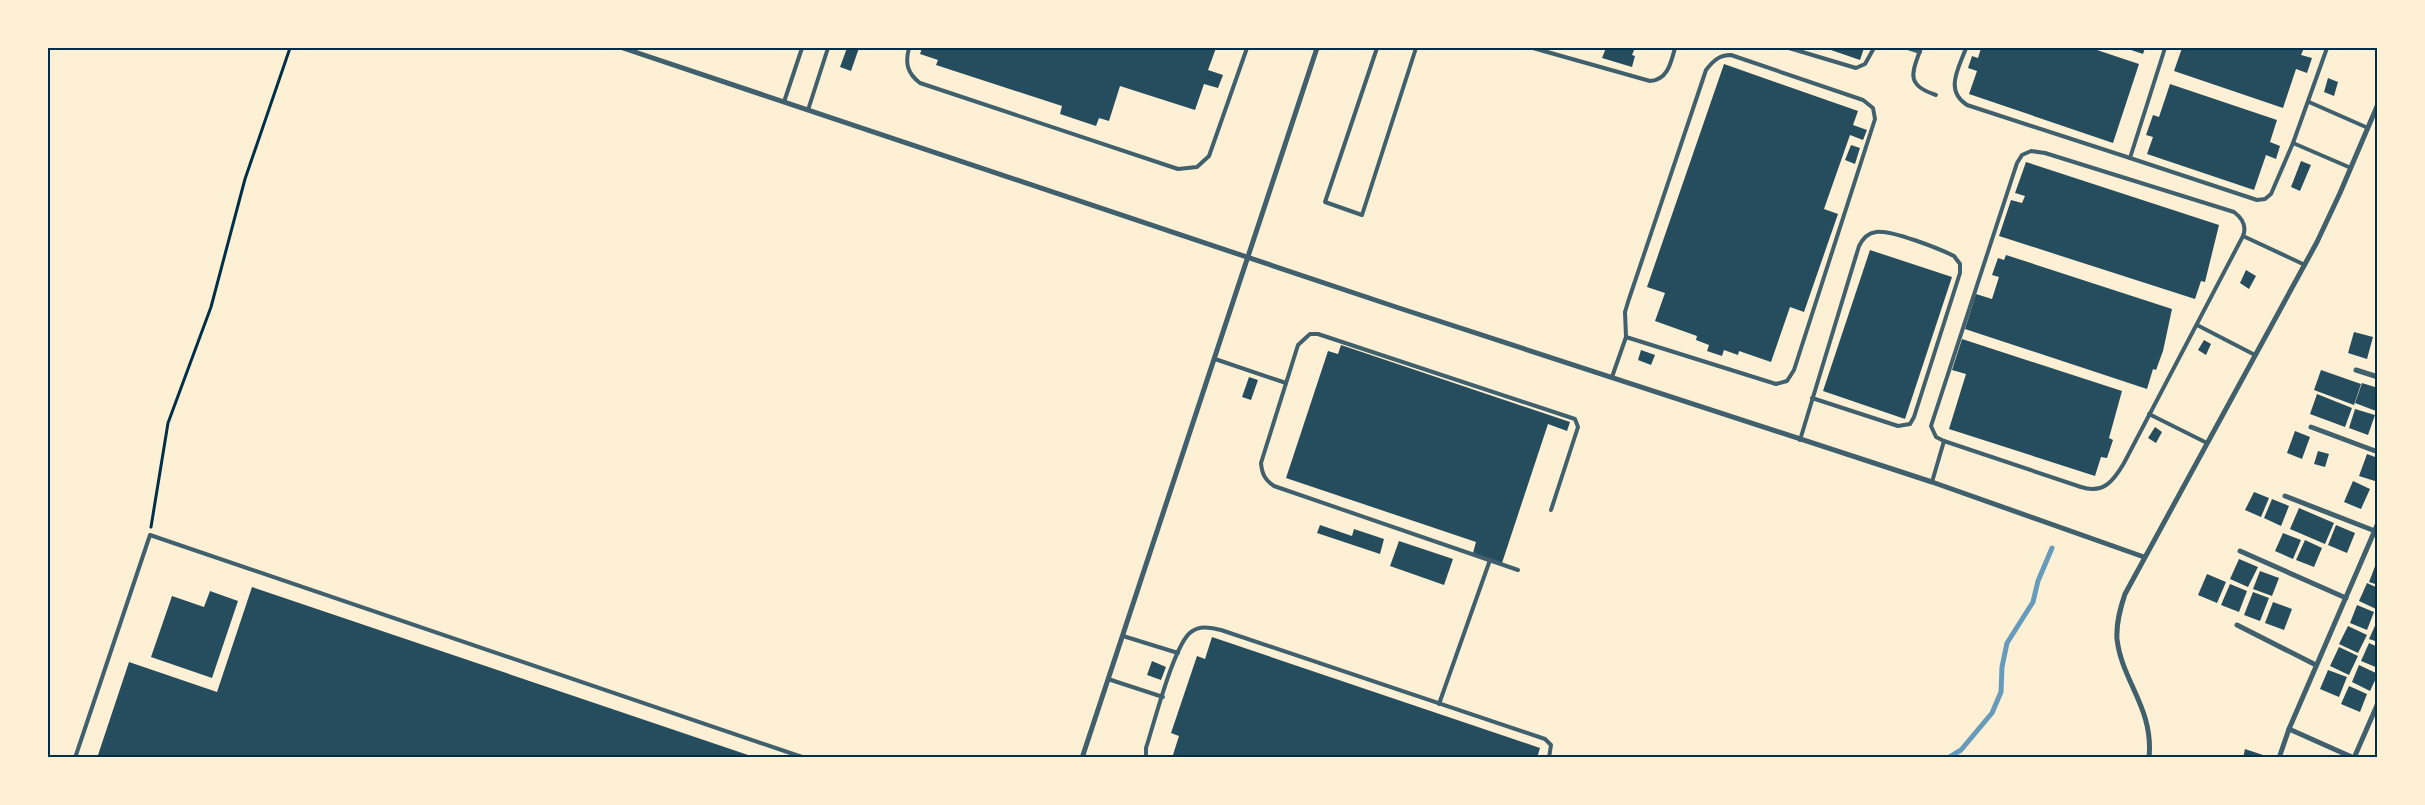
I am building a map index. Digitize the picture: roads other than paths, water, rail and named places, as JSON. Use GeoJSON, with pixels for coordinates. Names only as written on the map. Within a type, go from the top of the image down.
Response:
{"type":"FeatureCollection","features":[{"type":"Feature","properties":{"kind":"street"},"geometry":{"type":"LineString","coordinates":[[623,48],[1800,440],[1932,482],[2144,557]]}},
{"type":"Feature","properties":{"kind":"street"},"geometry":{"type":"LineString","coordinates":[[1082,758],[1318,48]]}},
{"type":"Feature","properties":{"kind":"street"},"geometry":{"type":"LineString","coordinates":[[2149,758],[2149,732],[2145,713],[2121,655],[2117,637],[2122,603],[2144,557],[2305,265],[2351,168],[2378,104]]}},
{"type":"Feature","properties":{"kind":"street"},"geometry":{"type":"LineString","coordinates":[[2356,370],[2378,377]]}},
{"type":"Feature","properties":{"kind":"street"},"geometry":{"type":"LineString","coordinates":[[2311,427],[2378,452]]}},
{"type":"Feature","properties":{"kind":"street"},"geometry":{"type":"LineString","coordinates":[[2285,496],[2375,531]]}},
{"type":"Feature","properties":{"kind":"street"},"geometry":{"type":"LineString","coordinates":[[2279,758],[2316,665],[2378,523]]}},
{"type":"Feature","properties":{"kind":"street"},"geometry":{"type":"LineString","coordinates":[[2240,551],[2346,598]]}},
{"type":"Feature","properties":{"kind":"street"},"geometry":{"type":"LineString","coordinates":[[2237,625],[2316,665]]}},
{"type":"Feature","properties":{"kind":"street"},"geometry":{"type":"LineString","coordinates":[[2289,730],[2354,757],[2378,703]]}},
{"type":"Feature","properties":{"kind":"lane"},"geometry":{"type":"LineString","coordinates":[[784,102],[802,48]]}},
{"type":"Feature","properties":{"kind":"lane"},"geometry":{"type":"LineString","coordinates":[[808,110],[828,48]]}},
{"type":"Feature","properties":{"kind":"lane"},"geometry":{"type":"LineString","coordinates":[[909,48],[906,56],[908,69],[920,83],[1178,169],[1197,167],[1209,156],[1247,48]]}},
{"type":"Feature","properties":{"kind":"lane"},"geometry":{"type":"LineString","coordinates":[[1377,48],[1325,202],[1362,215],[1416,48]]}},
{"type":"Feature","properties":{"kind":"lane"},"geometry":{"type":"LineString","coordinates":[[1533,48],[1650,81],[1660,79],[1665,75],[1675,48]]}},
{"type":"Feature","properties":{"kind":"lane"},"geometry":{"type":"LineString","coordinates":[[1789,48],[1856,68],[1865,64],[1874,48]]}},
{"type":"Feature","properties":{"kind":"lane"},"geometry":{"type":"LineString","coordinates":[[1908,48],[1920,50],[1913,73],[1914,82],[1921,89],[1936,95]]}},
{"type":"Feature","properties":{"kind":"lane"},"geometry":{"type":"LineString","coordinates":[[1966,48],[1954,86],[1954,93],[1959,100],[1967,105],[2257,200],[2266,199],[2271,194],[2309,102],[2327,48]]}},
{"type":"Feature","properties":{"kind":"lane"},"geometry":{"type":"LineString","coordinates":[[2130,158],[2165,48]]}},
{"type":"Feature","properties":{"kind":"lane"},"geometry":{"type":"LineString","coordinates":[[1612,377],[1626,337],[1625,312],[1628,302],[1706,70],[1716,58],[1723,55],[1731,55],[1863,100],[1872,108],[1875,119],[1794,370],[1787,381],[1776,384],[1626,337]]}},
{"type":"Feature","properties":{"kind":"lane"},"geometry":{"type":"LineString","coordinates":[[2309,102],[2368,128]]}},
{"type":"Feature","properties":{"kind":"lane"},"geometry":{"type":"LineString","coordinates":[[2293,143],[2351,168]]}},
{"type":"Feature","properties":{"kind":"lane"},"geometry":{"type":"LineString","coordinates":[[2031,151],[2045,153],[2234,212],[2242,221],[2245,231],[2244,236],[2197,325],[2115,477],[2107,486],[2094,490],[1944,441],[1933,434],[1931,423],[2017,163],[2022,155],[2031,151]]}},
{"type":"Feature","properties":{"kind":"lane"},"geometry":{"type":"LineString","coordinates":[[1800,440],[1812,398],[1859,246],[1866,236],[1876,232],[1888,232],[1954,256],[1960,264],[1960,273],[1914,417],[1910,424],[1898,426],[1812,398]]}},
{"type":"Feature","properties":{"kind":"lane"},"geometry":{"type":"LineString","coordinates":[[2244,236],[2305,265]]}},
{"type":"Feature","properties":{"kind":"lane"},"geometry":{"type":"LineString","coordinates":[[2197,325],[2255,355]]}},
{"type":"Feature","properties":{"kind":"lane"},"geometry":{"type":"LineString","coordinates":[[1518,570],[1274,486],[1267,481],[1262,472],[1261,463],[1298,345],[1310,334],[1318,334],[1572,417],[1577,421],[1578,427],[1551,510]]}},
{"type":"Feature","properties":{"kind":"lane"},"geometry":{"type":"LineString","coordinates":[[1215,359],[1286,383]]}},
{"type":"Feature","properties":{"kind":"lane"},"geometry":{"type":"LineString","coordinates":[[2149,414],[2207,442]]}},
{"type":"Feature","properties":{"kind":"lane"},"geometry":{"type":"LineString","coordinates":[[1932,482],[1944,441]]}},
{"type":"Feature","properties":{"kind":"lane"},"geometry":{"type":"LineString","coordinates":[[76,758],[150,535],[805,758]]}},
{"type":"Feature","properties":{"kind":"lane"},"geometry":{"type":"LineString","coordinates":[[1439,704],[1490,560]]}},
{"type":"Feature","properties":{"kind":"lane"},"geometry":{"type":"LineString","coordinates":[[1146,758],[1146,748],[1182,642],[1198,628],[1213,628],[1545,739],[1551,745],[1549,758]]}},
{"type":"Feature","properties":{"kind":"lane"},"geometry":{"type":"LineString","coordinates":[[1123,636],[1178,653]]}},
{"type":"Feature","properties":{"kind":"lane"},"geometry":{"type":"LineString","coordinates":[[1108,679],[1163,697]]}},
{"type":"Feature","properties":{"kind":"waterway"},"geometry":{"type":"LineString","coordinates":[[1948,758],[1961,750],[1992,713],[2001,692],[2002,667],[2007,643],[2033,602],[2038,581],[2052,548]]}}]}
